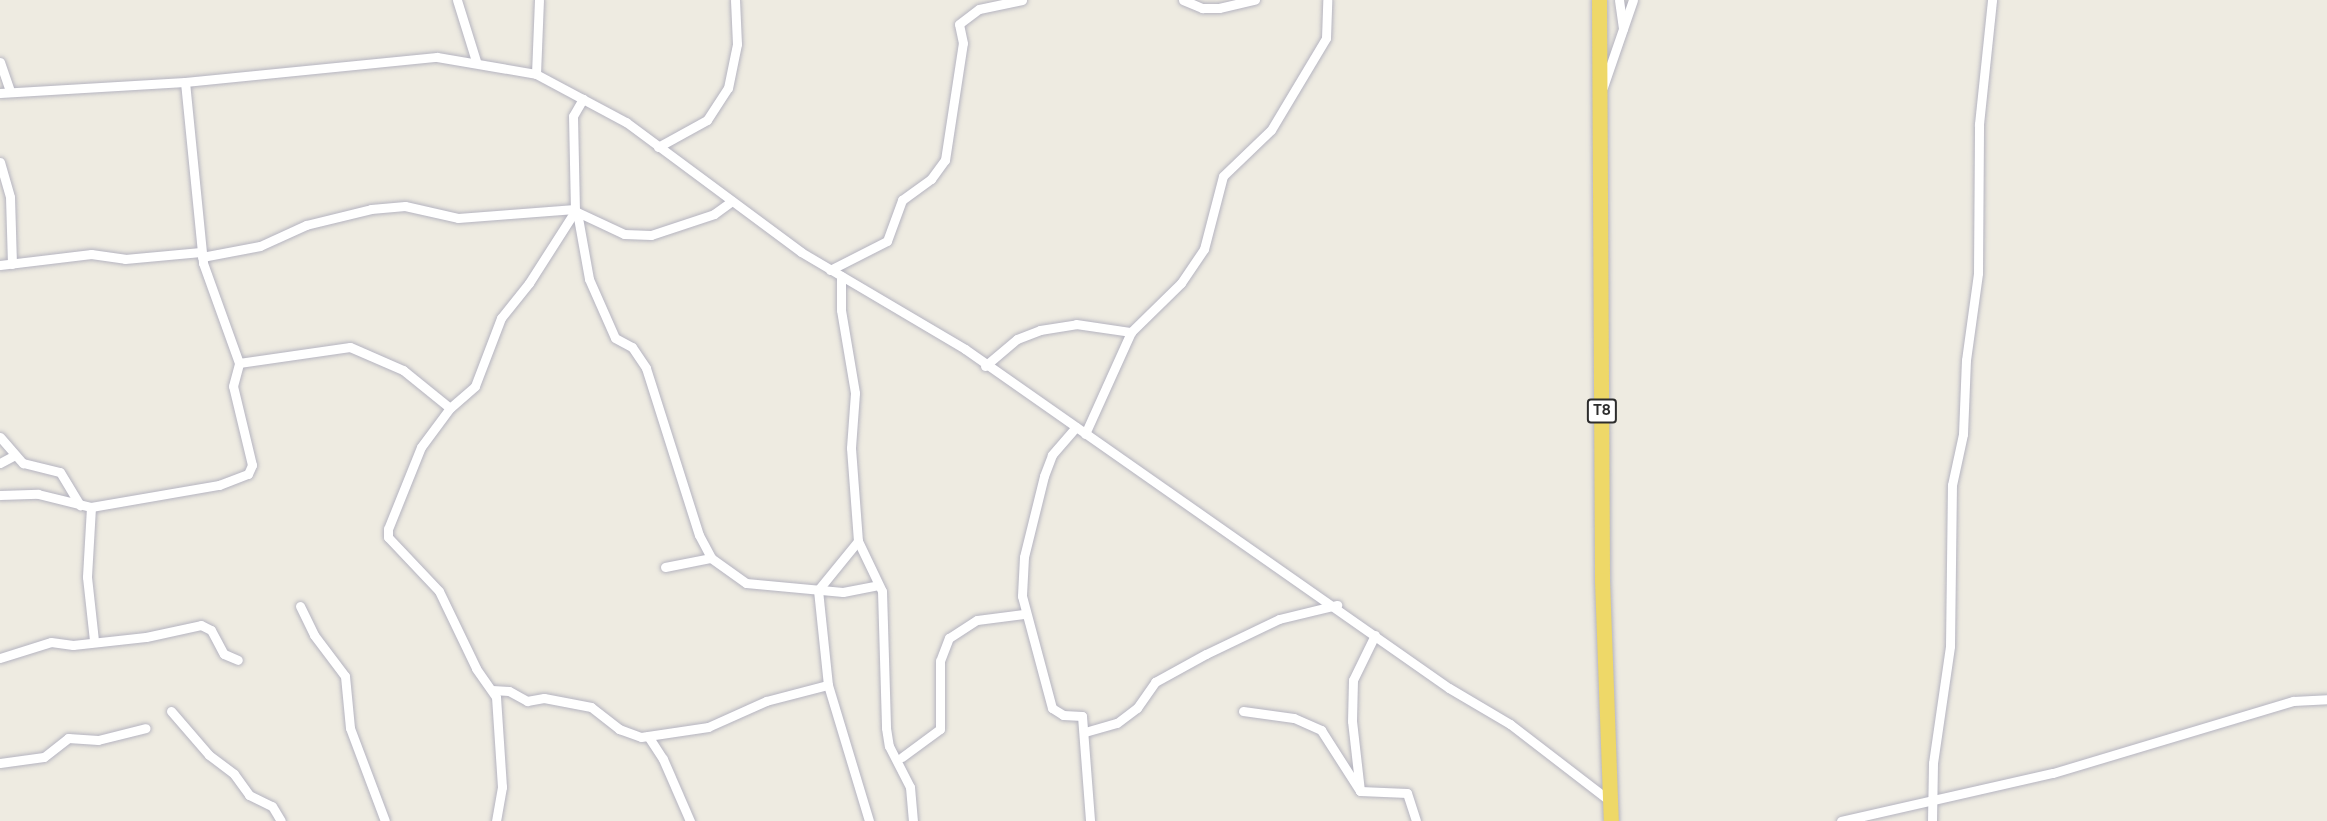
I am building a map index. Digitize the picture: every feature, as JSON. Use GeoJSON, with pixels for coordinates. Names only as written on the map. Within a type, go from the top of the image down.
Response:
{"type":"FeatureCollection","features":[{"type":"Feature","properties":{"kind":"highway","name":"T8"},"geometry":{"type":"LineString","coordinates":[[1599,0],[1602,580],[1611,821]]}},
{"type":"Feature","properties":{"kind":"street"},"geometry":{"type":"LineString","coordinates":[[457,0],[476,61]]}},
{"type":"Feature","properties":{"kind":"street"},"geometry":{"type":"LineString","coordinates":[[536,74],[539,0]]}},
{"type":"Feature","properties":{"kind":"street"},"geometry":{"type":"LineString","coordinates":[[658,147],[707,120],[728,88],[737,44],[735,0]]}},
{"type":"Feature","properties":{"kind":"street"},"geometry":{"type":"LineString","coordinates":[[1183,0],[1202,8],[1219,9],[1255,0]]}},
{"type":"Feature","properties":{"kind":"street"},"geometry":{"type":"LineString","coordinates":[[1085,434],[1131,332],[1194,267],[1204,249],[1223,176],[1271,130],[1326,38],[1327,0]]}},
{"type":"Feature","properties":{"kind":"street"},"geometry":{"type":"LineString","coordinates":[[1619,0],[1623,31]]}},
{"type":"Feature","properties":{"kind":"street"},"geometry":{"type":"LineString","coordinates":[[1601,92],[1633,0]]}},
{"type":"Feature","properties":{"kind":"street"},"geometry":{"type":"LineString","coordinates":[[1932,821],[1930,800],[1950,646],[1952,484],[1963,434],[1966,360],[1977,281],[1979,124],[1992,0]]}},
{"type":"Feature","properties":{"kind":"street"},"geometry":{"type":"LineString","coordinates":[[830,270],[886,241],[902,200],[931,179],[945,160],[963,43],[959,24],[981,8],[1018,1]]}},
{"type":"Feature","properties":{"kind":"street"},"geometry":{"type":"LineString","coordinates":[[0,62],[5,92],[185,82],[375,61],[437,57],[476,61],[536,74],[583,99],[658,147],[830,270],[986,366],[1337,605],[1449,688],[1510,724],[1610,801]]}},
{"type":"Feature","properties":{"kind":"street"},"geometry":{"type":"LineString","coordinates":[[0,495],[38,494],[91,507],[219,485],[248,474],[252,465],[233,386],[239,363],[202,254],[185,82]]}},
{"type":"Feature","properties":{"kind":"street"},"geometry":{"type":"LineString","coordinates":[[583,99],[573,116],[576,211],[589,279],[615,338],[632,347],[646,368],[699,535],[711,558],[746,583],[843,592],[878,585]]}},
{"type":"Feature","properties":{"kind":"street"},"geometry":{"type":"LineString","coordinates":[[0,162],[10,197],[12,264]]}},
{"type":"Feature","properties":{"kind":"street"},"geometry":{"type":"LineString","coordinates":[[0,265],[91,254],[125,259],[202,254],[260,246],[306,225],[370,209],[405,206],[458,218],[576,211],[612,230],[642,235],[714,214],[732,201]]}},
{"type":"Feature","properties":{"kind":"street"},"geometry":{"type":"LineString","coordinates":[[496,821],[502,787],[498,705],[439,591],[388,537],[421,447],[450,408],[475,386],[501,318],[529,283],[576,211]]}},
{"type":"Feature","properties":{"kind":"street"},"geometry":{"type":"LineString","coordinates":[[841,276],[841,310],[855,393],[851,448],[858,541],[878,585],[886,625],[886,728],[889,746],[910,787],[913,821]]}},
{"type":"Feature","properties":{"kind":"street"},"geometry":{"type":"LineString","coordinates":[[986,366],[1017,339],[1040,330],[1076,324],[1131,332]]}},
{"type":"Feature","properties":{"kind":"street"},"geometry":{"type":"LineString","coordinates":[[239,363],[350,347],[403,370],[450,408]]}},
{"type":"Feature","properties":{"kind":"street"},"geometry":{"type":"LineString","coordinates":[[1076,427],[1052,455],[1044,476],[1022,570],[1024,614],[1052,708],[1063,715],[1079,714],[1085,732],[1082,752],[1090,821]]}},
{"type":"Feature","properties":{"kind":"street"},"geometry":{"type":"LineString","coordinates":[[0,437],[23,463],[57,469],[80,506]]}},
{"type":"Feature","properties":{"kind":"street"},"geometry":{"type":"LineString","coordinates":[[0,463],[15,455]]}},
{"type":"Feature","properties":{"kind":"street"},"geometry":{"type":"LineString","coordinates":[[91,507],[87,577],[94,640]]}},
{"type":"Feature","properties":{"kind":"street"},"geometry":{"type":"LineString","coordinates":[[858,541],[818,590],[828,685],[868,821]]}},
{"type":"Feature","properties":{"kind":"street"},"geometry":{"type":"LineString","coordinates":[[665,567],[711,558]]}},
{"type":"Feature","properties":{"kind":"street"},"geometry":{"type":"LineString","coordinates":[[1085,732],[1116,723],[1137,708],[1155,682],[1206,654],[1279,619],[1337,605]]}},
{"type":"Feature","properties":{"kind":"street"},"geometry":{"type":"LineString","coordinates":[[300,606],[314,635],[345,676],[350,728],[385,821]]}},
{"type":"Feature","properties":{"kind":"street"},"geometry":{"type":"LineString","coordinates":[[902,757],[940,729],[940,661],[949,638],[977,620],[1024,614]]}},
{"type":"Feature","properties":{"kind":"street"},"geometry":{"type":"LineString","coordinates":[[0,658],[51,642],[72,645],[94,640],[146,638],[206,626],[224,654],[238,660]]}},
{"type":"Feature","properties":{"kind":"street"},"geometry":{"type":"LineString","coordinates":[[1360,791],[1352,721],[1353,680],[1375,634]]}},
{"type":"Feature","properties":{"kind":"street"},"geometry":{"type":"LineString","coordinates":[[492,690],[509,691],[524,700],[544,698],[591,707],[626,734],[648,736],[708,727],[766,700],[828,685]]}},
{"type":"Feature","properties":{"kind":"street"},"geometry":{"type":"LineString","coordinates":[[1841,821],[1930,800],[2000,787],[2159,745],[2293,700],[2327,699]]}},
{"type":"Feature","properties":{"kind":"street"},"geometry":{"type":"LineString","coordinates":[[171,711],[209,755],[234,774],[249,795],[272,806],[281,821]]}},
{"type":"Feature","properties":{"kind":"street"},"geometry":{"type":"LineString","coordinates":[[1244,711],[1294,718],[1321,730],[1360,791]]}},
{"type":"Feature","properties":{"kind":"street"},"geometry":{"type":"LineString","coordinates":[[0,763],[44,757],[68,738],[104,739],[146,728]]}},
{"type":"Feature","properties":{"kind":"street"},"geometry":{"type":"LineString","coordinates":[[648,736],[663,759],[690,821]]}},
{"type":"Feature","properties":{"kind":"street"},"geometry":{"type":"LineString","coordinates":[[1360,791],[1407,793],[1416,821]]}}]}
